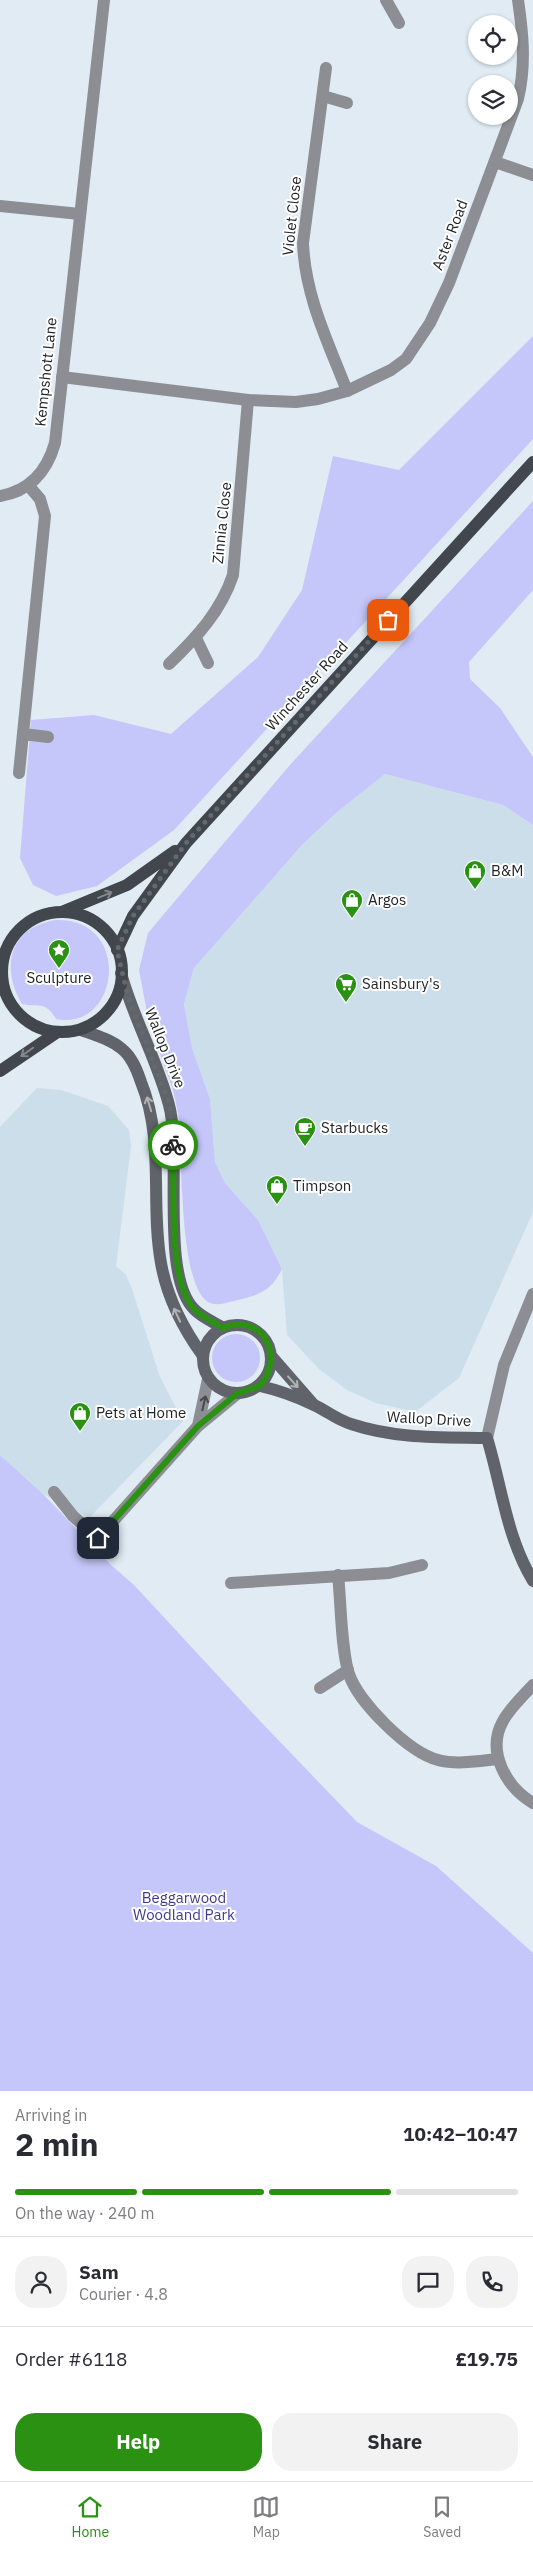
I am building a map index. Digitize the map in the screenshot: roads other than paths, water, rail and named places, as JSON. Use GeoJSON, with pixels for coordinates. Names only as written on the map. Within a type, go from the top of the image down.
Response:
{"type":"FeatureCollection","features":[{"type":"Feature","properties":{"kind":"main road","name":"Winchester Road"},"geometry":{"type":"LineString","coordinates":[[117,950],[133,916],[186,843],[533,462]]}},
{"type":"Feature","properties":{"kind":"main road","name":"Winchester Road"},"geometry":{"type":"LineString","coordinates":[[59,913],[127,885],[186,843]]}},
{"type":"Feature","properties":{"kind":"main road"},"geometry":{"type":"LineString","coordinates":[[59,913],[74,913],[98,922],[109,933],[117,950],[121,973],[118,991],[111,1004],[97,1020],[81,1030],[56,1033],[35,1027],[20,1017],[2,992],[5,955],[13,936],[29,922],[39,917],[59,913]]}},
{"type":"Feature","properties":{"kind":"main road"},"geometry":{"type":"LineString","coordinates":[[0,1071],[56,1033]]}},
{"type":"Feature","properties":{"kind":"street","name":"Kempshott Lane"},"geometry":{"type":"LineString","coordinates":[[28,485],[46,467],[52,452],[104,0]]}},
{"type":"Feature","properties":{"kind":"street"},"geometry":{"type":"LineString","coordinates":[[387,0],[399,23]]}},
{"type":"Feature","properties":{"kind":"street","name":"Aster Road"},"geometry":{"type":"LineString","coordinates":[[248,400],[296,402],[318,399],[347,391],[390,370],[406,359],[430,323],[449,283],[495,162],[523,78],[524,49],[518,0]]}},
{"type":"Feature","properties":{"kind":"street","name":"Violet Close"},"geometry":{"type":"LineString","coordinates":[[326,68],[304,242],[304,266],[308,288],[347,391]]}},
{"type":"Feature","properties":{"kind":"street"},"geometry":{"type":"LineString","coordinates":[[323,96],[347,103]]}},
{"type":"Feature","properties":{"kind":"street"},"geometry":{"type":"LineString","coordinates":[[495,162],[533,175]]}},
{"type":"Feature","properties":{"kind":"street"},"geometry":{"type":"LineString","coordinates":[[0,206],[80,214]]}},
{"type":"Feature","properties":{"kind":"street"},"geometry":{"type":"LineString","coordinates":[[62,377],[248,400]]}},
{"type":"Feature","properties":{"kind":"street","name":"Zinnia Close"},"geometry":{"type":"LineString","coordinates":[[169,664],[196,638],[227,594],[233,575],[248,400]]}},
{"type":"Feature","properties":{"kind":"street"},"geometry":{"type":"LineString","coordinates":[[0,496],[15,492],[28,485],[40,499],[45,516],[19,772]]}},
{"type":"Feature","properties":{"kind":"street"},"geometry":{"type":"LineString","coordinates":[[196,638],[208,663]]}},
{"type":"Feature","properties":{"kind":"street"},"geometry":{"type":"LineString","coordinates":[[23,734],[48,737]]}},
{"type":"Feature","properties":{"kind":"street","name":"Wallop Drive"},"geometry":{"type":"LineString","coordinates":[[121,973],[135,1019],[170,1106],[173,1142],[175,1243],[183,1284],[194,1310],[223,1328],[236,1324],[256,1330],[265,1338],[272,1357],[315,1406]]}},
{"type":"Feature","properties":{"kind":"street"},"geometry":{"type":"LineString","coordinates":[[81,1030],[112,1042],[127,1054],[147,1097],[153,1120],[156,1148],[158,1240],[162,1272],[178,1318],[202,1356],[203,1369],[208,1379],[220,1388],[238,1393]]}},
{"type":"Feature","properties":{"kind":"street"},"geometry":{"type":"LineString","coordinates":[[533,1294],[506,1358],[497,1389],[487,1438],[507,1522],[521,1558],[533,1581]]}},
{"type":"Feature","properties":{"kind":"street"},"geometry":{"type":"LineString","coordinates":[[202,1356],[209,1340],[223,1328]]}},
{"type":"Feature","properties":{"kind":"street"},"geometry":{"type":"LineString","coordinates":[[54,1492],[73,1516],[98,1538],[198,1426],[238,1393],[260,1386],[271,1367],[272,1357]]}},
{"type":"Feature","properties":{"kind":"street"},"geometry":{"type":"LineString","coordinates":[[198,1426],[208,1379]]}},
{"type":"Feature","properties":{"kind":"street","name":"Wallop Drive"},"geometry":{"type":"LineString","coordinates":[[260,1386],[315,1406],[338,1419],[383,1433],[424,1438],[487,1438]]}},
{"type":"Feature","properties":{"kind":"street"},"geometry":{"type":"LineString","coordinates":[[231,1583],[338,1575],[390,1578],[422,1565]]}},
{"type":"Feature","properties":{"kind":"street"},"geometry":{"type":"LineString","coordinates":[[338,1575],[348,1670],[364,1700],[396,1733],[422,1753],[451,1762],[498,1759]]}},
{"type":"Feature","properties":{"kind":"street"},"geometry":{"type":"LineString","coordinates":[[320,1688],[348,1670]]}},
{"type":"Feature","properties":{"kind":"street"},"geometry":{"type":"LineString","coordinates":[[533,1685],[503,1721],[498,1738],[498,1759],[501,1769],[513,1787],[533,1803]]}},
{"type":"Feature","properties":{"kind":"place","name":"B&M"},"geometry":{"type":"Point","coordinates":[475,890]}},
{"type":"Feature","properties":{"kind":"place","name":"Argos"},"geometry":{"type":"Point","coordinates":[352,919]}},
{"type":"Feature","properties":{"kind":"place","name":"Sculpture"},"geometry":{"type":"Point","coordinates":[59,969]}},
{"type":"Feature","properties":{"kind":"place","name":"Sainsbury's"},"geometry":{"type":"Point","coordinates":[346,1003]}},
{"type":"Feature","properties":{"kind":"place","name":"Starbucks"},"geometry":{"type":"Point","coordinates":[305,1147]}},
{"type":"Feature","properties":{"kind":"place","name":"Timpson"},"geometry":{"type":"Point","coordinates":[277,1205]}},
{"type":"Feature","properties":{"kind":"place","name":"Pets at Home"},"geometry":{"type":"Point","coordinates":[80,1432]}},
{"type":"Feature","properties":{"kind":"park label","name":"Beggarwood Woodland Park"},"geometry":{"type":"Point","coordinates":[184,1906]}}]}
